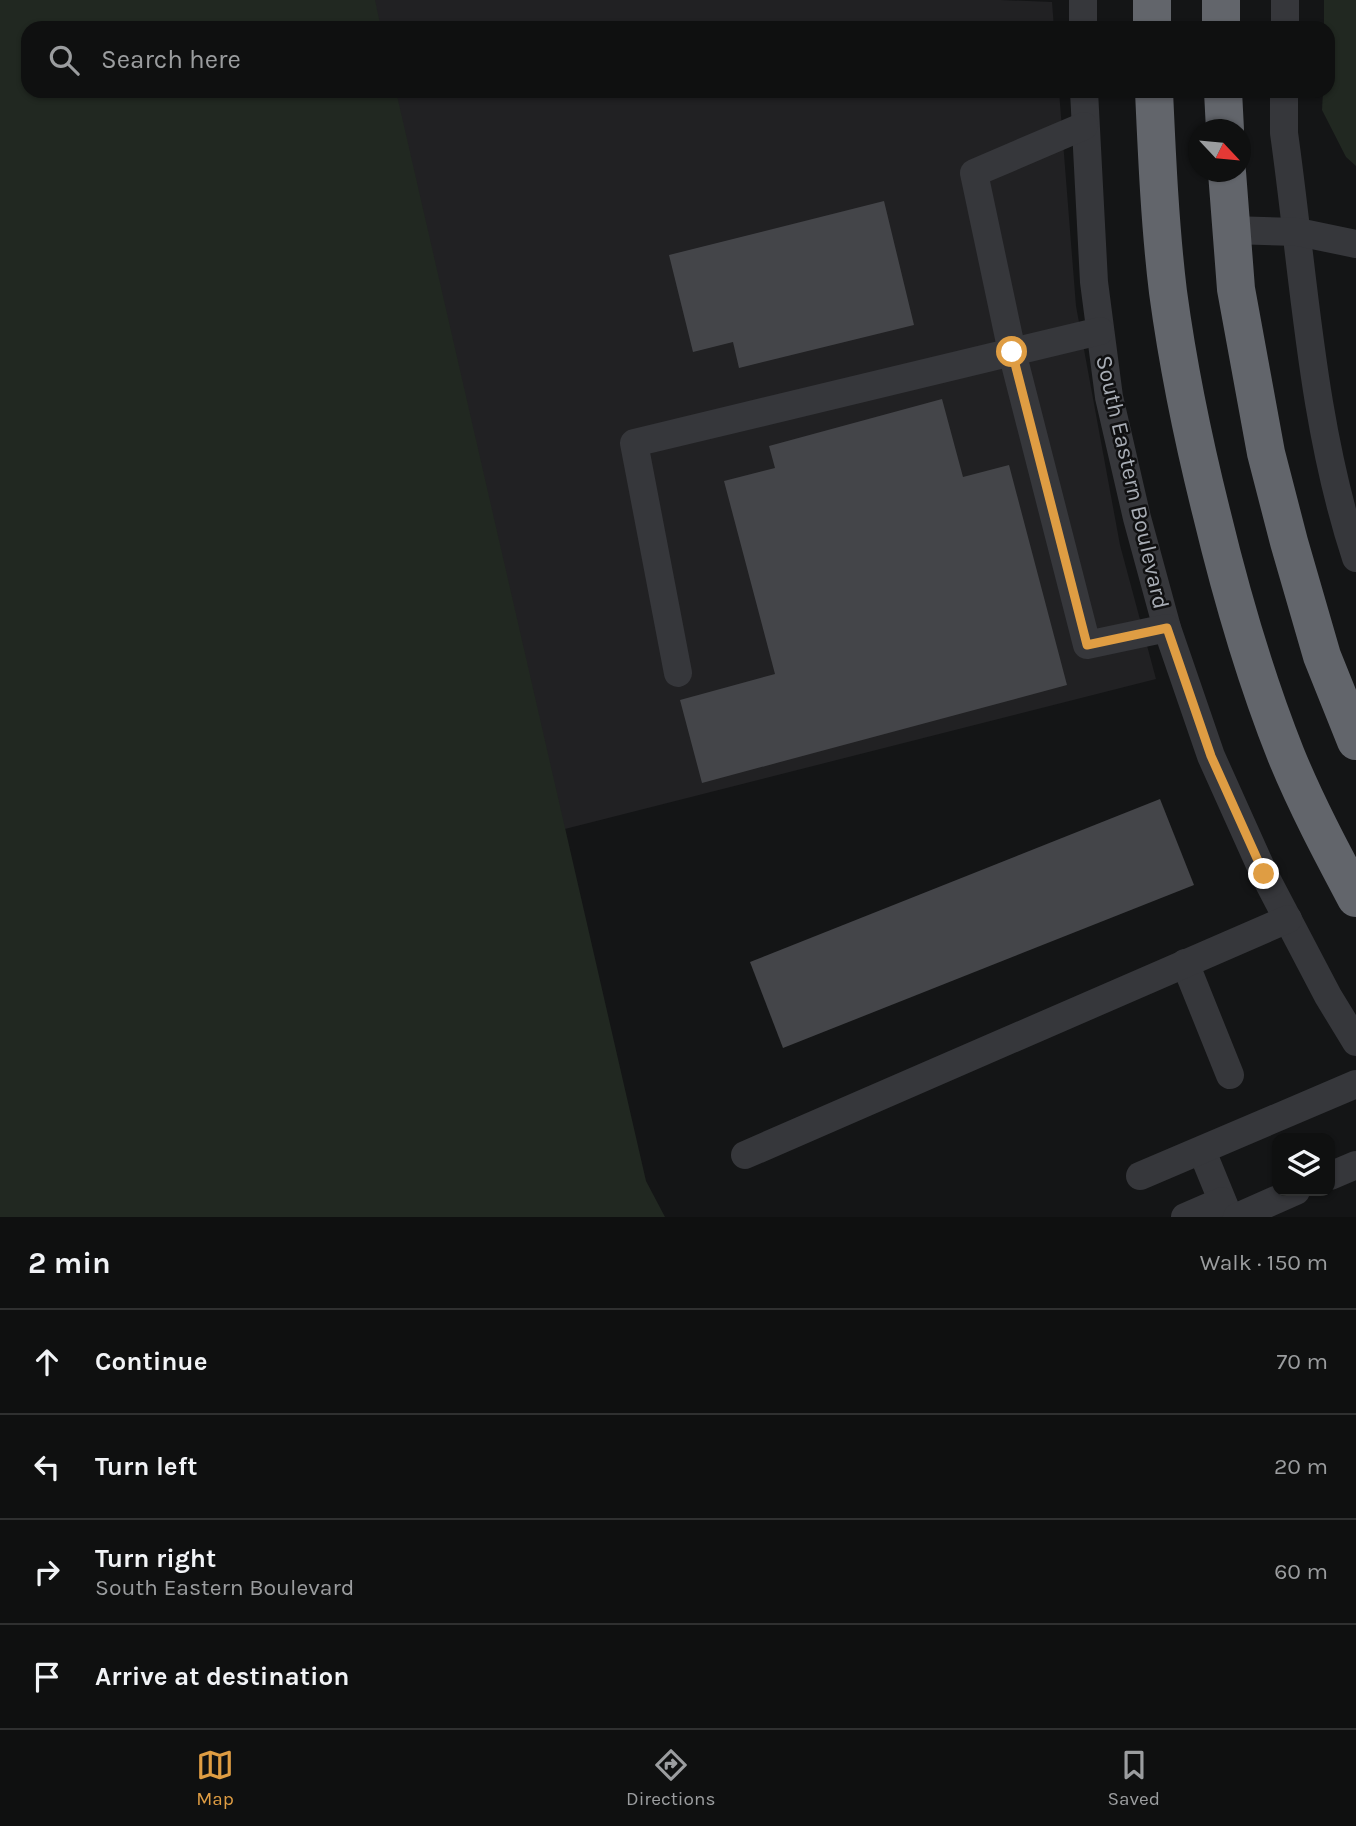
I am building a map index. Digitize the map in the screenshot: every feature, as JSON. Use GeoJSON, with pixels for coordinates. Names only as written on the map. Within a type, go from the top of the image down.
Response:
{"type":"FeatureCollection","features":[{"type":"Feature","properties":{"kind":"highway"},"geometry":{"type":"LineString","coordinates":[[1152,0],[1152,21]]}},
{"type":"Feature","properties":{"kind":"highway"},"geometry":{"type":"LineString","coordinates":[[1221,0],[1222,21]]}},
{"type":"Feature","properties":{"kind":"highway"},"geometry":{"type":"LineString","coordinates":[[1154,98],[1159,197],[1168,293],[1193,437],[1229,587],[1257,677],[1287,756],[1356,898]]}},
{"type":"Feature","properties":{"kind":"highway"},"geometry":{"type":"LineString","coordinates":[[1223,98],[1224,119]]}},
{"type":"Feature","properties":{"kind":"highway"},"geometry":{"type":"LineString","coordinates":[[1228,182],[1236,289],[1266,453],[1322,656],[1356,741]]}},
{"type":"Feature","properties":{"kind":"highway"},"geometry":{"type":"LineString","coordinates":[[1287,756],[1356,861]]}},
{"type":"Feature","properties":{"kind":"street"},"geometry":{"type":"LineString","coordinates":[[1083,0],[1083,21]]}},
{"type":"Feature","properties":{"kind":"street"},"geometry":{"type":"LineString","coordinates":[[1285,0],[1285,21]]}},
{"type":"Feature","properties":{"kind":"street","name":"South Eastern Boulevard"},"geometry":{"type":"LineString","coordinates":[[1084,98],[1094,282],[1109,397],[1137,518],[1167,628],[1211,756],[1264,874],[1328,996],[1356,1042]]}},
{"type":"Feature","properties":{"kind":"street"},"geometry":{"type":"LineString","coordinates":[[1284,98],[1284,132],[1316,388],[1346,528],[1356,558]]}},
{"type":"Feature","properties":{"kind":"street"},"geometry":{"type":"LineString","coordinates":[[1084,126],[974,173],[1012,352],[1087,645],[1167,628]]}},
{"type":"Feature","properties":{"kind":"street"},"geometry":{"type":"LineString","coordinates":[[1231,229],[1298,232],[1356,244]]}},
{"type":"Feature","properties":{"kind":"street"},"geometry":{"type":"LineString","coordinates":[[678,673],[634,443],[1100,331]]}},
{"type":"Feature","properties":{"kind":"street"},"geometry":{"type":"LineString","coordinates":[[746,1155],[1288,919]]}},
{"type":"Feature","properties":{"kind":"street"},"geometry":{"type":"LineString","coordinates":[[1185,964],[1230,1075]]}},
{"type":"Feature","properties":{"kind":"street"},"geometry":{"type":"LineString","coordinates":[[1140,1176],[1356,1084]]}},
{"type":"Feature","properties":{"kind":"street"},"geometry":{"type":"LineString","coordinates":[[1202,1151],[1229,1212]]}},
{"type":"Feature","properties":{"kind":"street"},"geometry":{"type":"LineString","coordinates":[[1335,1174],[1356,1165]]}},
{"type":"Feature","properties":{"kind":"street"},"geometry":{"type":"LineString","coordinates":[[1185,1217],[1229,1212],[1280,1196]]}},
{"type":"Feature","properties":{"kind":"shaded area"},"geometry":{"type":"Polygon","coordinates":[[[0,0],[375,0],[380,21],[21,21],[21,98],[398,98],[646,1181],[665,1217],[0,1217],[0,0]]]}},
{"type":"Feature","properties":{"kind":"shaded area"},"geometry":{"type":"Polygon","coordinates":[[[342,0],[1000,0],[1052,2],[1053,21],[347,21],[342,0]]]}},
{"type":"Feature","properties":{"kind":"shaded area"},"geometry":{"type":"Polygon","coordinates":[[[1324,0],[1356,0],[1356,166],[1346,157],[1322,110],[1323,98],[1335,98],[1335,21],[1324,21],[1324,0]]]}},
{"type":"Feature","properties":{"kind":"shaded area"},"geometry":{"type":"Polygon","coordinates":[[[368,98],[1060,98],[1076,306],[1120,545],[1156,679],[557,831],[368,98]]]}},
{"type":"Feature","properties":{"kind":"building"},"geometry":{"type":"Polygon","coordinates":[[[884,201],[914,325],[739,368],[733,342],[693,352],[669,255],[884,201]]]}},
{"type":"Feature","properties":{"kind":"building"},"geometry":{"type":"Polygon","coordinates":[[[942,399],[963,477],[1009,465],[1067,685],[702,783],[680,700],[775,674],[724,481],[775,468],[769,446],[942,399]]]}},
{"type":"Feature","properties":{"kind":"building"},"geometry":{"type":"Polygon","coordinates":[[[1160,799],[1194,885],[783,1048],[750,962],[1160,799]]]}},
{"type":"Feature","properties":{"kind":"route"},"geometry":{"type":"LineString","coordinates":[[1012,352],[1087,645],[1167,628],[1211,756],[1264,874]]}}]}
